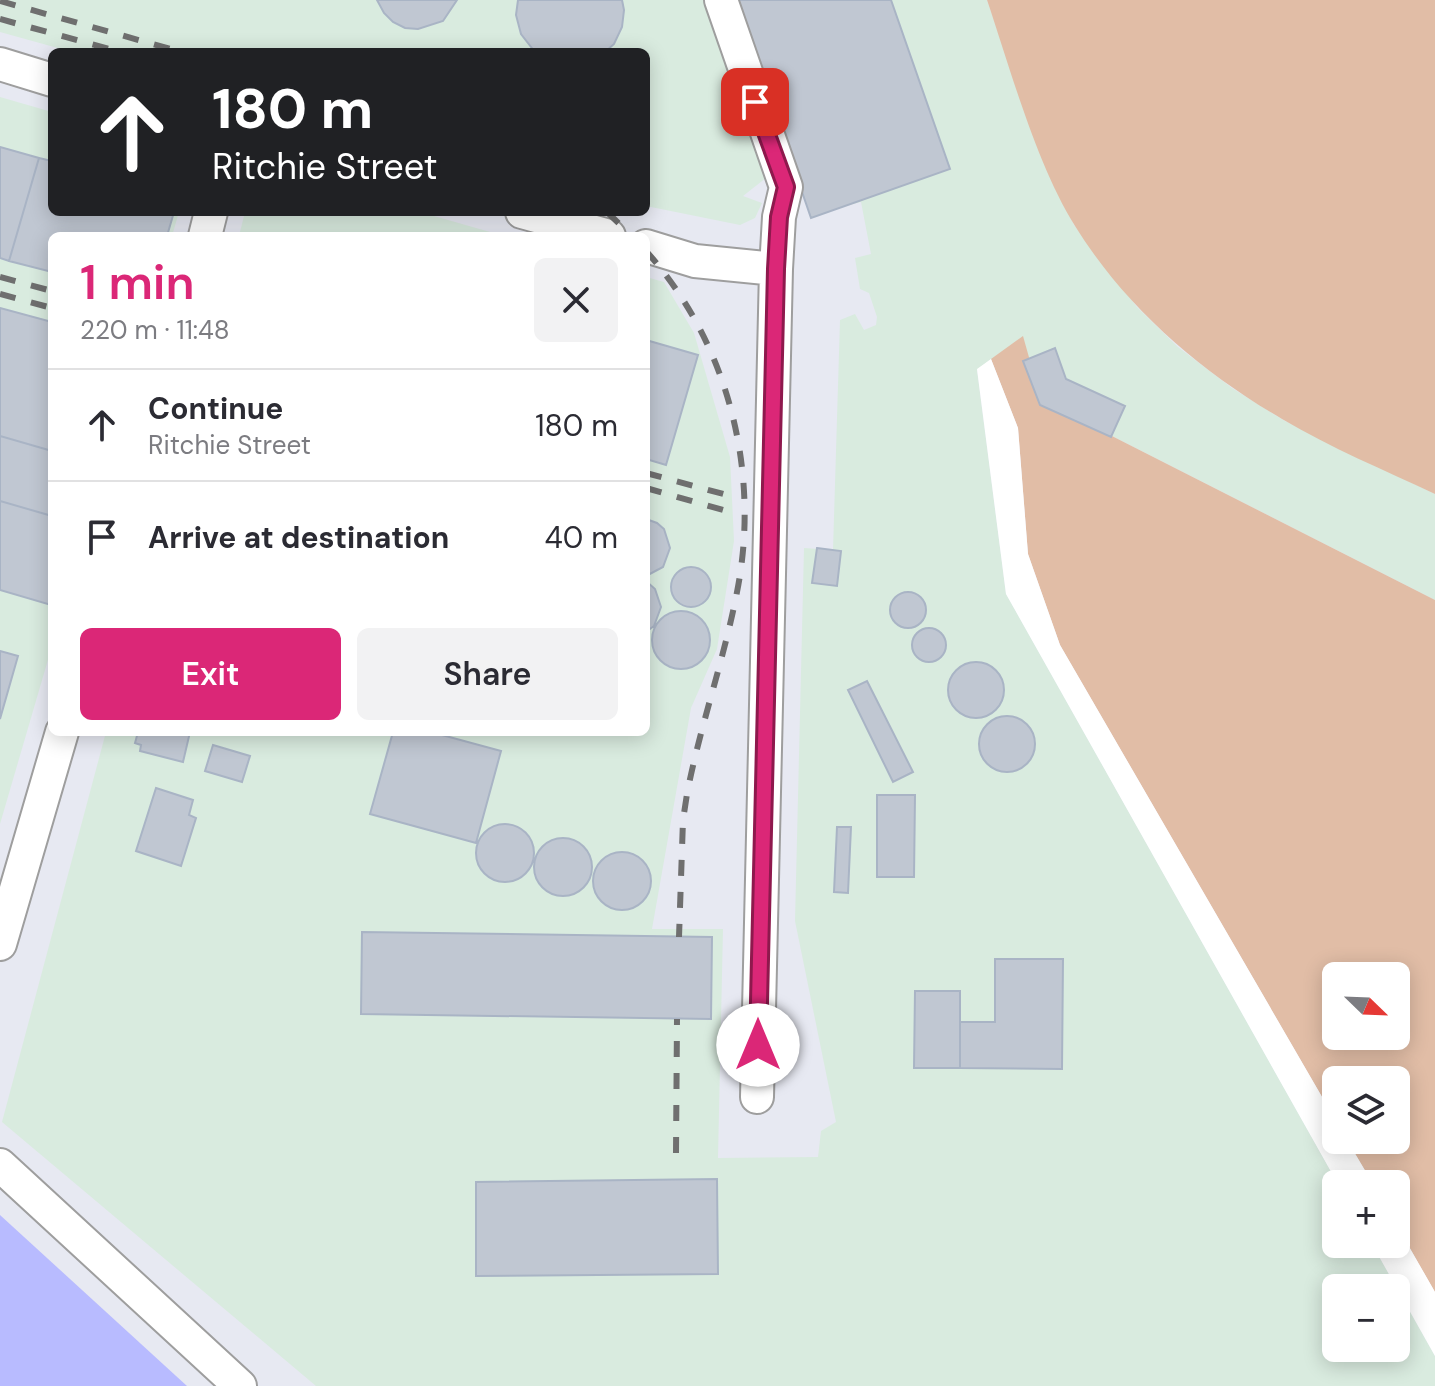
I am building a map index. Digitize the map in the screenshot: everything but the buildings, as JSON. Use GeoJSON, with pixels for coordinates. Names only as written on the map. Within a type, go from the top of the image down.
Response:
{"type":"FeatureCollection","features":[{"type":"Feature","properties":{"kind":"street"},"geometry":{"type":"LineString","coordinates":[[721,0],[786,187],[779,217],[776,269],[757,1097]]}},
{"type":"Feature","properties":{"kind":"street"},"geometry":{"type":"LineString","coordinates":[[0,64],[48,79]]}},
{"type":"Feature","properties":{"kind":"street"},"geometry":{"type":"LineString","coordinates":[[536,216],[594,232]]}},
{"type":"Feature","properties":{"kind":"street"},"geometry":{"type":"LineString","coordinates":[[650,247],[695,261],[776,269]]}},
{"type":"Feature","properties":{"kind":"street"},"geometry":{"type":"LineString","coordinates":[[0,944],[61,736]]}},
{"type":"Feature","properties":{"kind":"street"},"geometry":{"type":"LineString","coordinates":[[0,1165],[240,1386]]}},
{"type":"Feature","properties":{"kind":"shaded area"},"geometry":{"type":"Polygon","coordinates":[[[0,0],[710,0],[771,174],[743,196],[762,203],[755,218],[740,225],[650,207],[650,48],[58,48],[0,32],[0,0]]]}},
{"type":"Feature","properties":{"kind":"shaded area"},"geometry":{"type":"Polygon","coordinates":[[[733,0],[987,0],[1046,168],[1074,225],[1137,307],[1178,347],[1232,388],[1285,421],[1435,494],[1435,600],[1041,400],[991,359],[977,370],[1006,594],[1330,1170],[1322,1170],[1322,1258],[1380,1258],[1389,1274],[1322,1274],[1322,1362],[1410,1362],[1410,1312],[1435,1356],[1435,1386],[316,1386],[2,1122],[105,736],[650,736],[650,278],[664,282],[694,333],[730,457],[734,541],[717,649],[691,708],[652,929],[723,929],[718,1158],[818,1157],[821,1131],[836,1122],[795,921],[804,548],[833,550],[840,320],[855,314],[864,330],[876,325],[877,317],[869,293],[860,289],[855,258],[871,254],[861,202],[810,215],[733,0]]]}},
{"type":"Feature","properties":{"kind":"shaded area"},"geometry":{"type":"Polygon","coordinates":[[[987,0],[1435,0],[1435,494],[1319,440],[1252,400],[1167,335],[1117,284],[1075,226],[1048,174],[1025,116],[987,0]]]}},
{"type":"Feature","properties":{"kind":"shaded area"},"geometry":{"type":"Polygon","coordinates":[[[0,97],[48,111],[48,216],[178,216],[173,232],[48,232],[48,660],[0,824],[0,97]]]}},
{"type":"Feature","properties":{"kind":"shaded area"},"geometry":{"type":"Polygon","coordinates":[[[244,216],[434,216],[490,232],[240,232],[244,216]]]}},
{"type":"Feature","properties":{"kind":"shaded area"},"geometry":{"type":"Polygon","coordinates":[[[1023,336],[1041,400],[1435,600],[1435,1292],[1410,1248],[1410,1170],[1365,1170],[1355,1154],[1410,1154],[1410,1066],[1322,1066],[1322,1097],[1060,645],[1028,554],[1018,428],[991,359],[1023,336]]]}},
{"type":"Feature","properties":{"kind":"sand"},"geometry":{"type":"Polygon","coordinates":[[[0,1215],[187,1386],[0,1386],[0,1215]]]}},
{"type":"Feature","properties":{"kind":"pier"},"geometry":{"type":"Polygon","coordinates":[[[991,359],[1018,428],[1028,554],[1060,645],[1322,1097],[1322,1154],[1355,1154],[1365,1170],[1330,1170],[1006,594],[977,369],[991,359]]]}},
{"type":"Feature","properties":{"kind":"pier"},"geometry":{"type":"Polygon","coordinates":[[[1410,1248],[1435,1292],[1435,1356],[1410,1312],[1410,1274],[1389,1274],[1380,1258],[1410,1258],[1410,1248]]]}},
{"type":"Feature","properties":{"kind":"railway"},"geometry":{"type":"LineString","coordinates":[[0,1],[167,48]]}},
{"type":"Feature","properties":{"kind":"railway"},"geometry":{"type":"LineString","coordinates":[[0,19],[105,48]]}},
{"type":"Feature","properties":{"kind":"railway"},"geometry":{"type":"LineString","coordinates":[[611,216],[628,232]]}},
{"type":"Feature","properties":{"kind":"railway"},"geometry":{"type":"LineString","coordinates":[[650,256],[698,326],[717,367],[731,411],[740,455],[744,501],[743,547],[737,592],[692,769],[683,820],[679,937]]}},
{"type":"Feature","properties":{"kind":"railway"},"geometry":{"type":"LineString","coordinates":[[0,277],[48,290]]}},
{"type":"Feature","properties":{"kind":"railway"},"geometry":{"type":"LineString","coordinates":[[0,294],[48,307]]}},
{"type":"Feature","properties":{"kind":"railway"},"geometry":{"type":"LineString","coordinates":[[650,474],[727,495]]}},
{"type":"Feature","properties":{"kind":"railway"},"geometry":{"type":"LineString","coordinates":[[650,489],[723,510]]}},
{"type":"Feature","properties":{"kind":"railway"},"geometry":{"type":"LineString","coordinates":[[676,1153],[677,1019]]}},
{"type":"Feature","properties":{"kind":"route"},"geometry":{"type":"LineString","coordinates":[[755,102],[786,187],[779,217],[776,269],[758,1045]]}}]}
